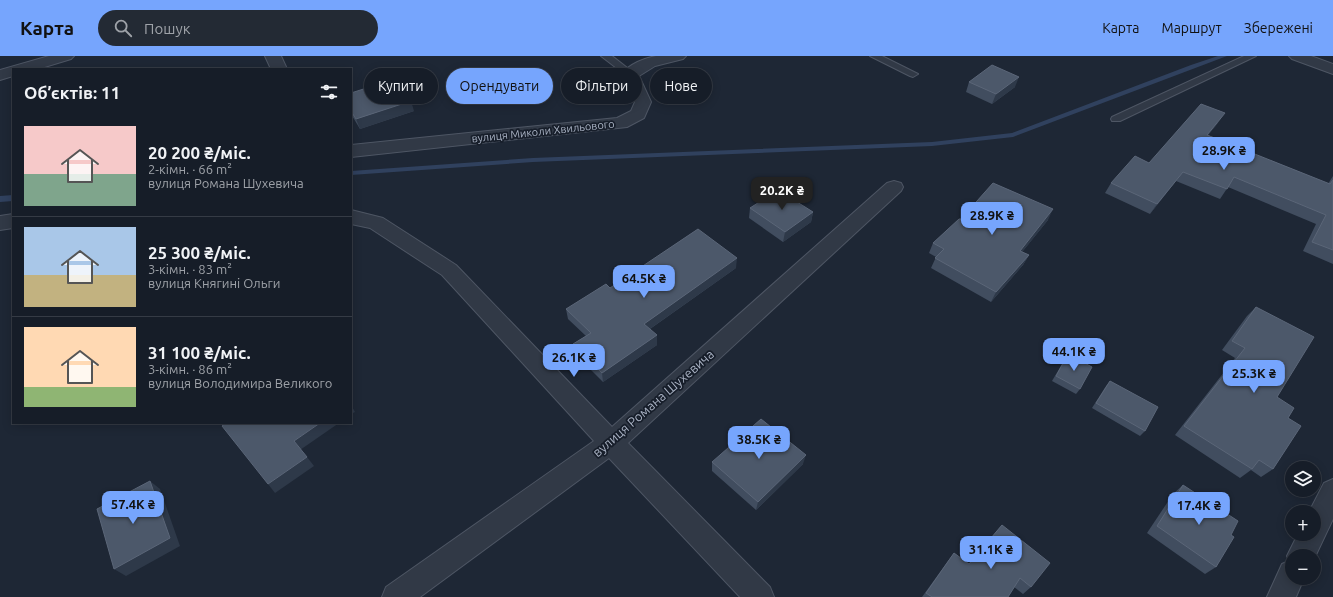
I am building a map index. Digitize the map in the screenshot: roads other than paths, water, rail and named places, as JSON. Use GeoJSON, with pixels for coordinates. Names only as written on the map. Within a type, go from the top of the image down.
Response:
{"type":"FeatureCollection","features":[{"type":"Feature","properties":{"kind":"street"},"geometry":{"type":"LineString","coordinates":[[24,68],[66,56]]}},
{"type":"Feature","properties":{"kind":"street"},"geometry":{"type":"LineString","coordinates":[[273,56],[279,68]]}},
{"type":"Feature","properties":{"kind":"street"},"geometry":{"type":"LineString","coordinates":[[640,68],[650,62],[678,56]]}},
{"type":"Feature","properties":{"kind":"street"},"geometry":{"type":"LineString","coordinates":[[1297,56],[1333,69]]}},
{"type":"Feature","properties":{"kind":"street"},"geometry":{"type":"LineString","coordinates":[[0,75],[12,71]]}},
{"type":"Feature","properties":{"kind":"street","name":"вулиця Миколи Хвильового"},"geometry":{"type":"LineString","coordinates":[[352,151],[621,123],[638,114],[643,102],[642,100]]}},
{"type":"Feature","properties":{"kind":"street","name":"вулиця Романа Шухевича"},"geometry":{"type":"LineString","coordinates":[[396,597],[611,443],[894,188]]}},
{"type":"Feature","properties":{"kind":"street"},"geometry":{"type":"LineString","coordinates":[[352,217],[376,223],[449,270],[611,443],[760,597]]}},
{"type":"Feature","properties":{"kind":"street"},"geometry":{"type":"LineString","coordinates":[[0,223],[12,221]]}},
{"type":"Feature","properties":{"kind":"street"},"geometry":{"type":"LineString","coordinates":[[1321,516],[1333,491]]}},
{"type":"Feature","properties":{"kind":"street"},"geometry":{"type":"LineString","coordinates":[[1281,597],[1287,585]]}},
{"type":"Feature","properties":{"kind":"lane"},"geometry":{"type":"LineString","coordinates":[[606,56],[622,68]]}},
{"type":"Feature","properties":{"kind":"lane"},"geometry":{"type":"LineString","coordinates":[[875,56],[913,74]]}},
{"type":"Feature","properties":{"kind":"lane"},"geometry":{"type":"LineString","coordinates":[[1116,119],[1251,56]]}},
{"type":"Feature","properties":{"kind":"waterway"},"geometry":{"type":"LineString","coordinates":[[352,173],[533,160],[932,144],[1013,135],[1193,66],[1224,56]]}},
{"type":"Feature","properties":{"kind":"waterway"},"geometry":{"type":"LineString","coordinates":[[0,199],[12,198]]}}]}
